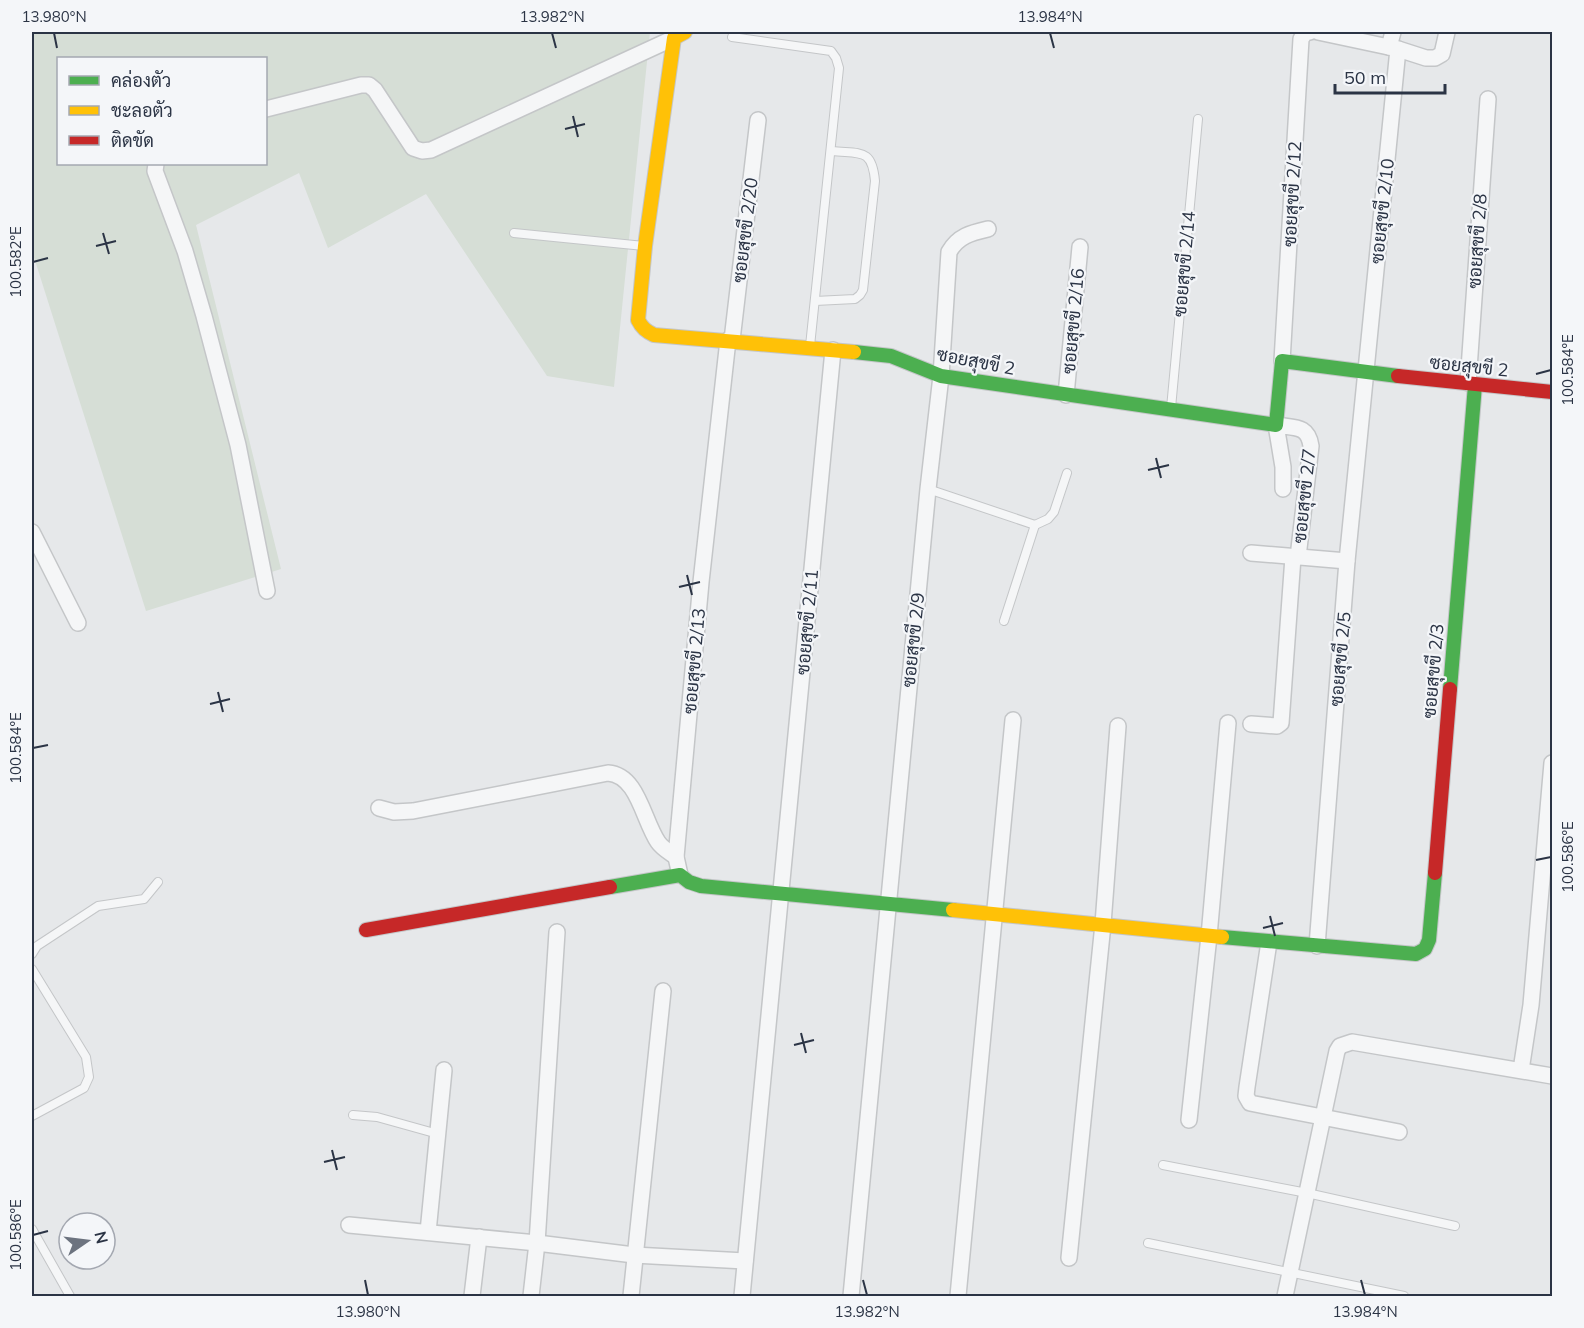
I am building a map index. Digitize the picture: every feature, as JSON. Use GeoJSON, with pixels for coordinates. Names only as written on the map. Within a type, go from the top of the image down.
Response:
{"type":"FeatureCollection","features":[{"type":"Feature","properties":{"kind":"street","name":"ซอยสุขขี 2/12"},"geometry":{"type":"LineString","coordinates":[[1282,362],[1301,39],[1305,33],[1310,32]]}},
{"type":"Feature","properties":{"kind":"street"},"geometry":{"type":"LineString","coordinates":[[1318,32],[1344,34],[1426,58],[1435,58],[1442,54],[1447,32]]}},
{"type":"Feature","properties":{"kind":"street","name":"ซอยสุขขี 2/10"},"geometry":{"type":"LineString","coordinates":[[1366,373],[1393,32]]}},
{"type":"Feature","properties":{"kind":"street","name":"ซอยสุขขี 2"},"geometry":{"type":"LineString","coordinates":[[680,34],[645,246],[638,320],[642,328],[654,335],[810,347],[891,356],[941,376],[1276,425]]}},
{"type":"Feature","properties":{"kind":"street"},"geometry":{"type":"LineString","coordinates":[[267,109],[361,85],[369,85],[375,90],[413,148],[422,151],[431,150],[680,34]]}},
{"type":"Feature","properties":{"kind":"street","name":"ซอยสุขขี 2/8"},"geometry":{"type":"LineString","coordinates":[[1471,384],[1488,99]]}},
{"type":"Feature","properties":{"kind":"street","name":"ซอยสุขขี 2/20"},"geometry":{"type":"LineString","coordinates":[[730,340],[758,120]]}},
{"type":"Feature","properties":{"kind":"street"},"geometry":{"type":"LineString","coordinates":[[156,165],[155,171],[188,260],[238,445],[267,591]]}},
{"type":"Feature","properties":{"kind":"street","name":"ซอยสุขขี 2/9"},"geometry":{"type":"LineString","coordinates":[[850,1296],[928,489],[941,376],[949,252],[954,243],[962,237],[987,229]]}},
{"type":"Feature","properties":{"kind":"street","name":"ซอยสุขขี 2/16"},"geometry":{"type":"LineString","coordinates":[[1066,395],[1080,247]]}},
{"type":"Feature","properties":{"kind":"street","name":"ซอยสุขขี 2/13"},"geometry":{"type":"LineString","coordinates":[[680,875],[676,857],[701,582],[730,340]]}},
{"type":"Feature","properties":{"kind":"street","name":"ซอยสุขขี 2/11"},"geometry":{"type":"LineString","coordinates":[[742,1296],[833,350]]}},
{"type":"Feature","properties":{"kind":"street","name":"ซอยสุขขี 2"},"geometry":{"type":"LineString","coordinates":[[1282,362],[1552,392]]}},
{"type":"Feature","properties":{"kind":"street"},"geometry":{"type":"LineString","coordinates":[[1282,362],[1276,425],[1283,489]]}},
{"type":"Feature","properties":{"kind":"street","name":"ซอยสุขขี 2/5"},"geometry":{"type":"LineString","coordinates":[[1317,946],[1347,561],[1366,373]]}},
{"type":"Feature","properties":{"kind":"street","name":"ซอยสุขขี 2/3"},"geometry":{"type":"LineString","coordinates":[[1317,946],[1416,954],[1425,950],[1429,940],[1471,384]]}},
{"type":"Feature","properties":{"kind":"street","name":"ซอยสุขขี 2/7"},"geometry":{"type":"LineString","coordinates":[[1276,425],[1303,429],[1310,436],[1311,446],[1295,557]]}},
{"type":"Feature","properties":{"kind":"street"},"geometry":{"type":"LineString","coordinates":[[34,541],[78,623]]}},
{"type":"Feature","properties":{"kind":"street"},"geometry":{"type":"LineString","coordinates":[[1251,553],[1347,561]]}},
{"type":"Feature","properties":{"kind":"street"},"geometry":{"type":"LineString","coordinates":[[1251,724],[1277,726],[1281,723],[1295,557]]}},
{"type":"Feature","properties":{"kind":"street"},"geometry":{"type":"LineString","coordinates":[[958,1296],[1013,720]]}},
{"type":"Feature","properties":{"kind":"street"},"geometry":{"type":"LineString","coordinates":[[1189,1120],[1209,936],[1228,723]]}},
{"type":"Feature","properties":{"kind":"street"},"geometry":{"type":"LineString","coordinates":[[1069,1258],[1103,924],[1118,726]]}},
{"type":"Feature","properties":{"kind":"street"},"geometry":{"type":"LineString","coordinates":[[1521,1070],[1532,995],[1552,763]]}},
{"type":"Feature","properties":{"kind":"street"},"geometry":{"type":"LineString","coordinates":[[379,808],[394,812],[413,811],[584,777],[608,773],[618,774],[626,780],[635,794],[656,840],[676,857]]}},
{"type":"Feature","properties":{"kind":"street"},"geometry":{"type":"LineString","coordinates":[[366,930],[680,875],[689,882],[701,886],[781,895],[1317,946]]}},
{"type":"Feature","properties":{"kind":"street"},"geometry":{"type":"LineString","coordinates":[[531,1296],[537,1243],[557,932]]}},
{"type":"Feature","properties":{"kind":"street"},"geometry":{"type":"LineString","coordinates":[[1269,942],[1246,1096],[1250,1103],[1400,1132]]}},
{"type":"Feature","properties":{"kind":"street"},"geometry":{"type":"LineString","coordinates":[[631,1296],[663,991]]}},
{"type":"Feature","properties":{"kind":"street"},"geometry":{"type":"LineString","coordinates":[[1285,1296],[1337,1051],[1340,1046],[1352,1042],[1552,1076]]}},
{"type":"Feature","properties":{"kind":"street"},"geometry":{"type":"LineString","coordinates":[[428,1232],[444,1070]]}},
{"type":"Feature","properties":{"kind":"street"},"geometry":{"type":"LineString","coordinates":[[349,1225],[634,1255],[746,1261]]}},
{"type":"Feature","properties":{"kind":"street"},"geometry":{"type":"LineString","coordinates":[[472,1296],[479,1237]]}},
{"type":"Feature","properties":{"kind":"lane"},"geometry":{"type":"LineString","coordinates":[[732,37],[831,51],[839,68],[810,347]]}},
{"type":"Feature","properties":{"kind":"lane","name":"ซอยสุขขี 2/14"},"geometry":{"type":"LineString","coordinates":[[1171,410],[1198,119]]}},
{"type":"Feature","properties":{"kind":"lane"},"geometry":{"type":"LineString","coordinates":[[815,301],[855,299],[860,295],[864,279],[875,181],[873,164],[865,156],[832,151]]}},
{"type":"Feature","properties":{"kind":"lane"},"geometry":{"type":"LineString","coordinates":[[514,233],[645,246]]}},
{"type":"Feature","properties":{"kind":"lane"},"geometry":{"type":"LineString","coordinates":[[928,489],[1035,525],[1048,519],[1054,512],[1067,473]]}},
{"type":"Feature","properties":{"kind":"lane"},"geometry":{"type":"LineString","coordinates":[[1004,621],[1035,525]]}},
{"type":"Feature","properties":{"kind":"lane"},"geometry":{"type":"LineString","coordinates":[[32,954],[38,946],[93,908],[144,899],[158,882]]}},
{"type":"Feature","properties":{"kind":"lane"},"geometry":{"type":"LineString","coordinates":[[32,969],[86,1057],[90,1070],[84,1088],[32,1116]]}},
{"type":"Feature","properties":{"kind":"lane"},"geometry":{"type":"LineString","coordinates":[[352,1115],[377,1117],[438,1134]]}},
{"type":"Feature","properties":{"kind":"lane"},"geometry":{"type":"LineString","coordinates":[[1163,1165],[1307,1193],[1455,1226]]}},
{"type":"Feature","properties":{"kind":"lane"},"geometry":{"type":"LineString","coordinates":[[32,1229],[70,1296]]}},
{"type":"Feature","properties":{"kind":"lane"},"geometry":{"type":"LineString","coordinates":[[1148,1243],[1404,1296]]}},
{"type":"Feature","properties":{"kind":"shaded area"},"geometry":{"type":"Polygon","coordinates":[[[32,32],[650,32],[614,387],[547,376],[426,194],[328,248],[299,173],[196,225],[281,569],[146,611],[32,251],[32,32]]]}},
{"type":"Feature","properties":{"kind":"traffic: fast"},"geometry":{"type":"LineString","coordinates":[[854,352],[891,356],[941,376],[1276,425],[1282,361],[1398,376]]}},
{"type":"Feature","properties":{"kind":"traffic: fast"},"geometry":{"type":"LineString","coordinates":[[1450,689],[1475,385]]}},
{"type":"Feature","properties":{"kind":"traffic: fast"},"geometry":{"type":"LineString","coordinates":[[1222,937],[1416,954],[1425,949],[1429,940],[1435,873]]}},
{"type":"Feature","properties":{"kind":"traffic: fast"},"geometry":{"type":"LineString","coordinates":[[610,887],[680,875],[689,882],[701,886],[953,910]]}},
{"type":"Feature","properties":{"kind":"traffic: slow"},"geometry":{"type":"LineString","coordinates":[[685,32],[674,38],[645,246],[638,320],[644,329],[654,335],[854,352]]}},
{"type":"Feature","properties":{"kind":"traffic: slow"},"geometry":{"type":"LineString","coordinates":[[953,910],[1222,937]]}},
{"type":"Feature","properties":{"kind":"traffic: jam"},"geometry":{"type":"LineString","coordinates":[[1398,376],[1552,392]]}},
{"type":"Feature","properties":{"kind":"traffic: jam"},"geometry":{"type":"LineString","coordinates":[[1435,873],[1450,689]]}},
{"type":"Feature","properties":{"kind":"traffic: jam"},"geometry":{"type":"LineString","coordinates":[[366,930],[610,887]]}}]}
